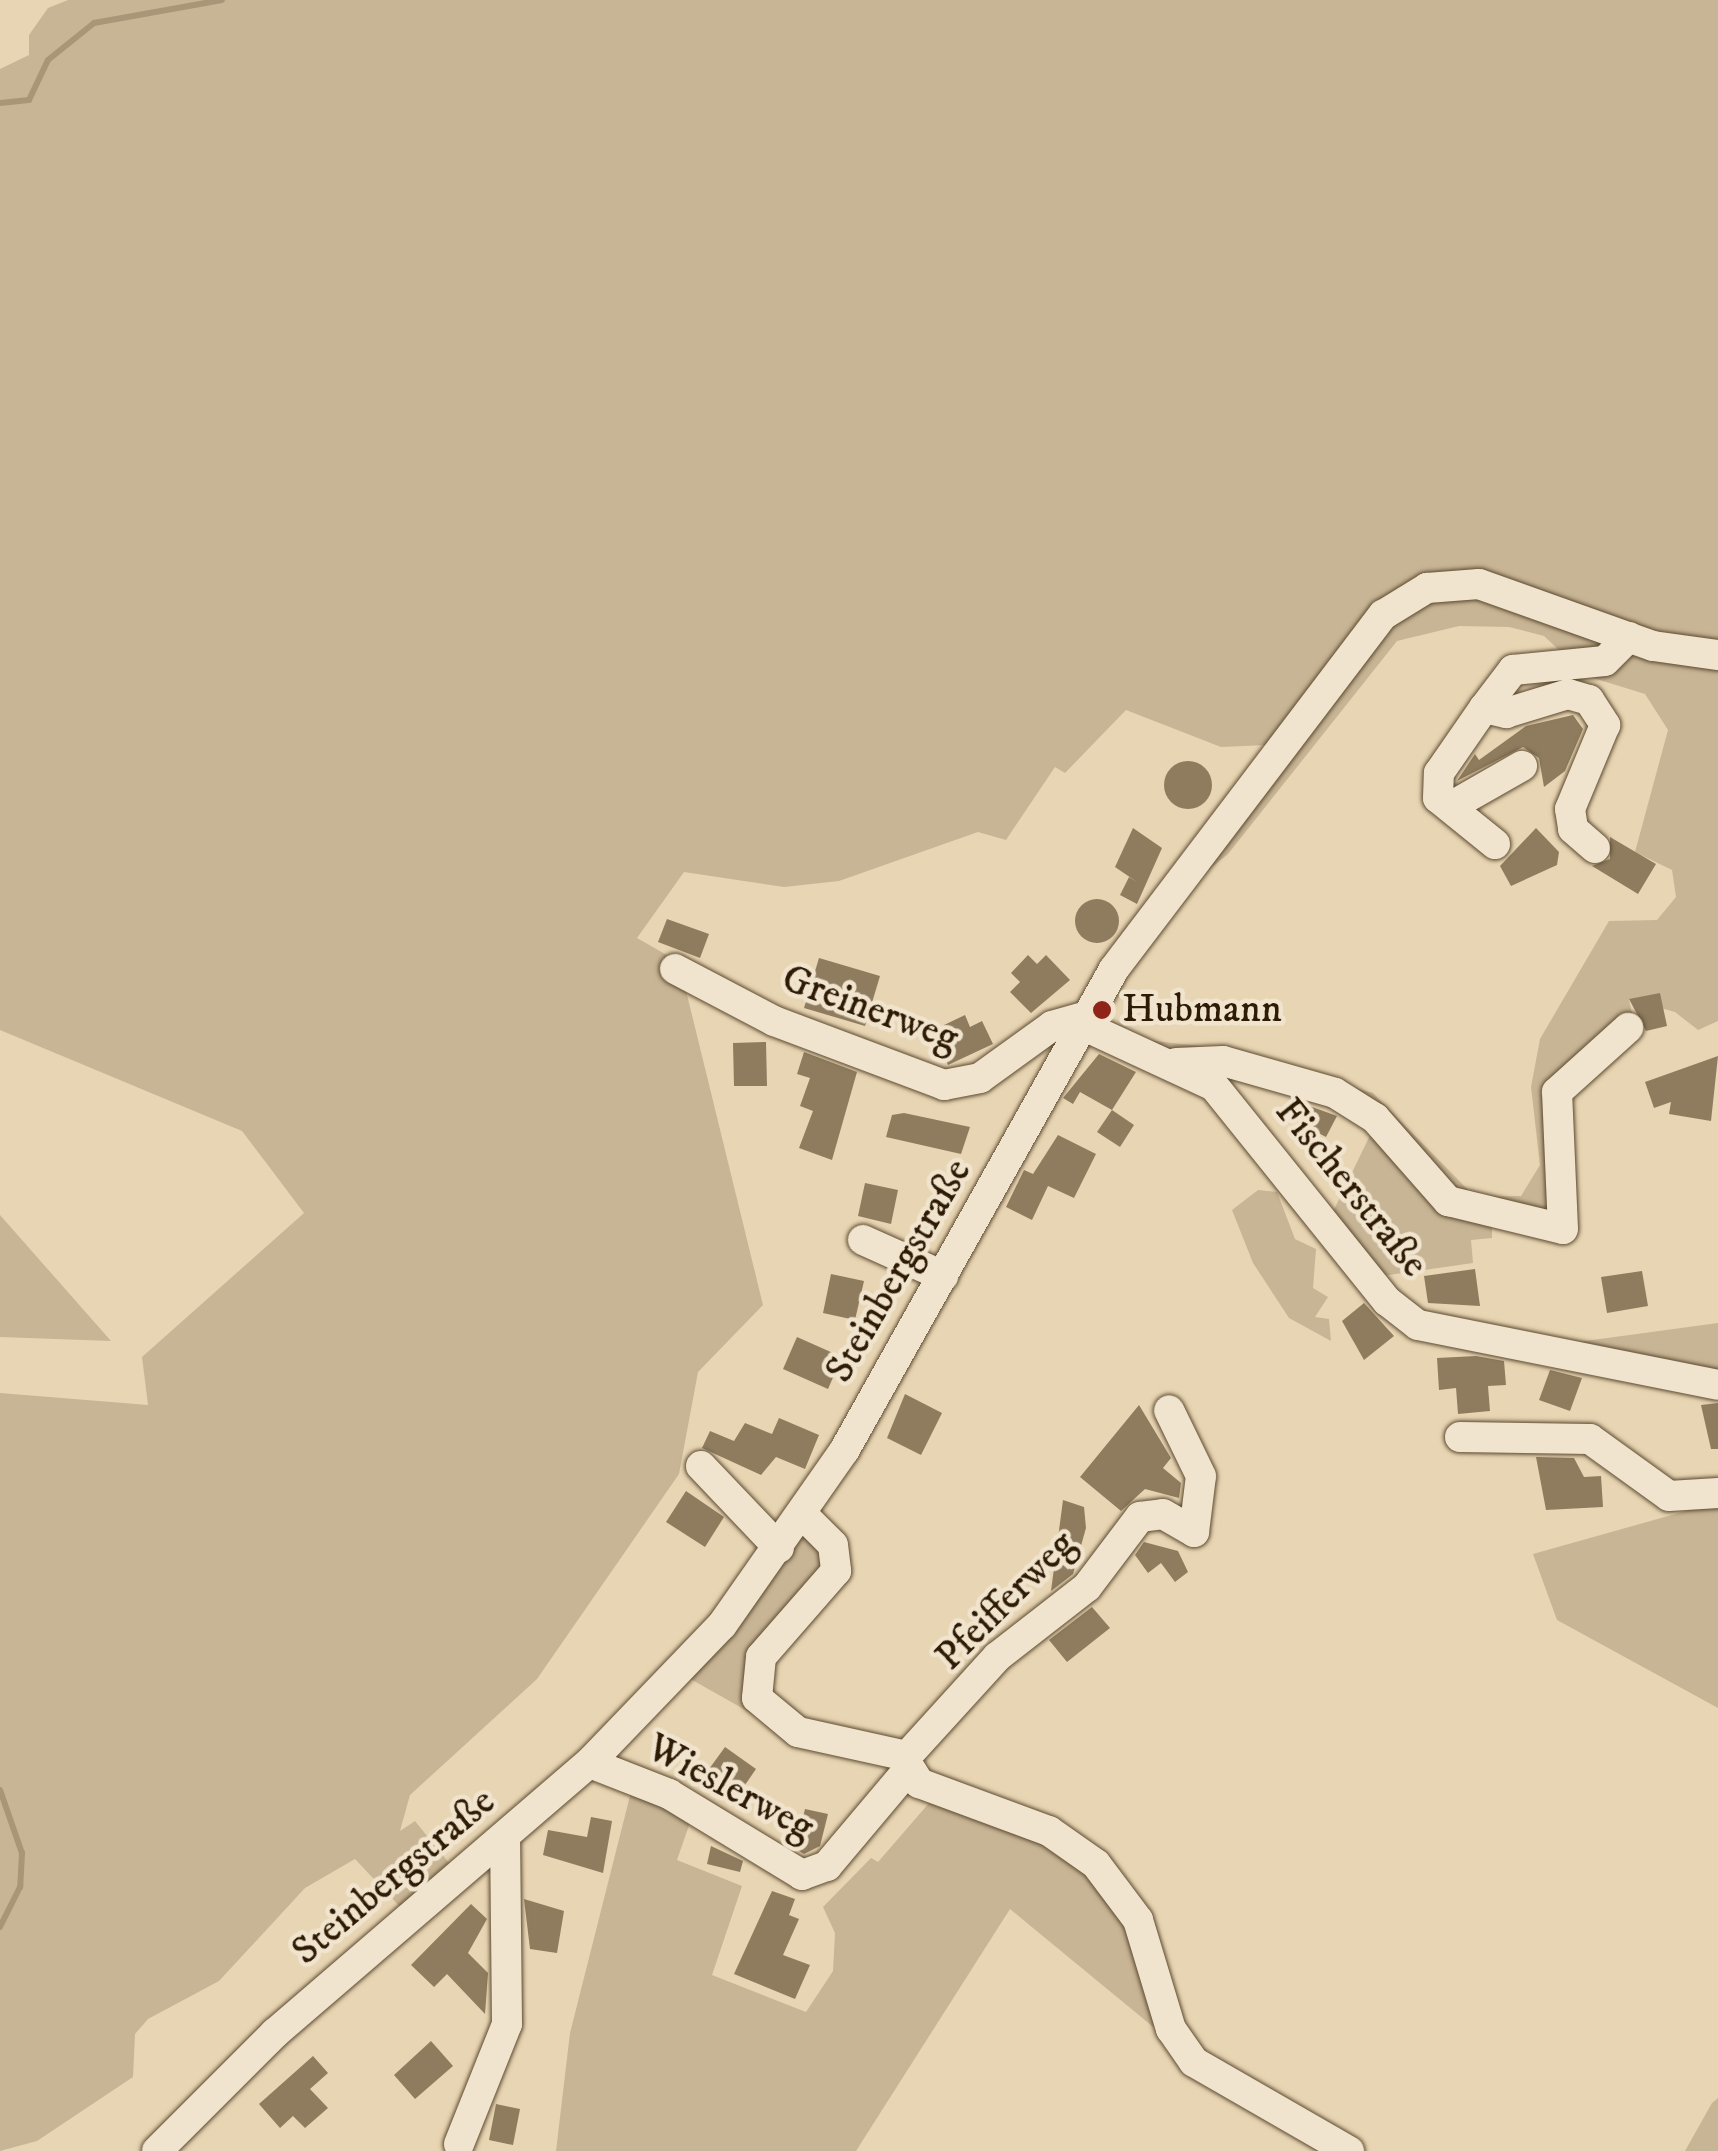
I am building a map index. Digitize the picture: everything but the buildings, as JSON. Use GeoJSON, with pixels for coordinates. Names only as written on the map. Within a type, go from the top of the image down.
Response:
{"type":"FeatureCollection","features":[{"type":"Feature","properties":{"kind":"street","name":"Steinbergstraße"},"geometry":{"type":"LineString","coordinates":[[156,2151],[275,2032],[590,1763],[696,1655],[802,1515],[942,1276],[1084,1020],[1252,778],[1404,600],[1440,585],[1495,586],[1629,637],[1718,655]]}},
{"type":"Feature","properties":{"kind":"street"},"geometry":{"type":"LineString","coordinates":[[1495,844],[1450,807],[1436,780],[1513,670],[1605,661],[1629,637]]}},
{"type":"Feature","properties":{"kind":"street"},"geometry":{"type":"LineString","coordinates":[[1484,708],[1506,712],[1568,694],[1599,712],[1602,748],[1570,808],[1573,830],[1594,848]]}},
{"type":"Feature","properties":{"kind":"street"},"geometry":{"type":"LineString","coordinates":[[1450,807],[1522,766]]}},
{"type":"Feature","properties":{"kind":"street","name":"Greinerweg"},"geometry":{"type":"LineString","coordinates":[[675,969],[774,1021],[951,1086],[1084,1020]]}},
{"type":"Feature","properties":{"kind":"street","name":"Fischerstraße"},"geometry":{"type":"LineString","coordinates":[[1084,1020],[1225,1096],[1406,1318],[1460,1338],[1718,1385]]}},
{"type":"Feature","properties":{"kind":"street","name":"Fischerstraße"},"geometry":{"type":"LineString","coordinates":[[1168,1064],[1223,1061],[1335,1093],[1376,1118],[1448,1201],[1563,1229],[1557,1092],[1628,1028]]}},
{"type":"Feature","properties":{"kind":"street"},"geometry":{"type":"LineString","coordinates":[[862,1240],[942,1276]]}},
{"type":"Feature","properties":{"kind":"street","name":"Pfeifferweg"},"geometry":{"type":"LineString","coordinates":[[900,1762],[929,1740],[998,1657],[1087,1587],[1140,1516],[1154,1512],[1194,1532],[1201,1476],[1168,1410]]}},
{"type":"Feature","properties":{"kind":"street"},"geometry":{"type":"LineString","coordinates":[[1460,1437],[1590,1439],[1669,1496],[1718,1493]]}},
{"type":"Feature","properties":{"kind":"street"},"geometry":{"type":"LineString","coordinates":[[702,1466],[779,1548]]}},
{"type":"Feature","properties":{"kind":"street"},"geometry":{"type":"LineString","coordinates":[[802,1515],[833,1545],[836,1570],[761,1657],[757,1698],[784,1726],[900,1762],[1078,1849],[1138,1920],[1171,2029],[1194,2062],[1349,2151]]}},
{"type":"Feature","properties":{"kind":"street","name":"Wieslerweg"},"geometry":{"type":"LineString","coordinates":[[590,1763],[669,1794],[802,1876],[827,1866],[900,1762]]}},
{"type":"Feature","properties":{"kind":"street"},"geometry":{"type":"LineString","coordinates":[[459,2144],[506,2024],[505,1836]]}},
{"type":"Feature","properties":{"kind":"shaded area"},"geometry":{"type":"Polygon","coordinates":[[[68,0],[1718,0],[1718,646],[1438,576],[1267,745],[1221,747],[1126,710],[1065,773],[1055,767],[1006,840],[978,832],[839,881],[784,887],[684,872],[637,938],[679,962],[763,1305],[698,1372],[679,1474],[537,1679],[410,1795],[400,1831],[415,1821],[453,1868],[403,1910],[355,1859],[305,1888],[219,1981],[148,2019],[135,2034],[133,2077],[37,2141],[0,2151],[0,1393],[148,1405],[142,1357],[304,1213],[242,1131],[0,1030],[0,69],[29,55],[29,35],[48,8],[68,0]]]}},
{"type":"Feature","properties":{"kind":"shaded area"},"geometry":{"type":"Polygon","coordinates":[[[1455,592],[1718,664],[1718,1021],[1698,1030],[1675,1012],[1629,999],[1634,1023],[1565,1077],[1565,1148],[1578,1211],[1569,1224],[1475,1209],[1379,1115],[1115,1035],[1100,1015],[1146,1040],[1216,1048],[1373,1093],[1475,1197],[1521,1196],[1540,1165],[1531,1087],[1540,1039],[1609,921],[1657,920],[1676,897],[1672,870],[1635,852],[1668,730],[1645,694],[1587,676],[1544,636],[1509,627],[1459,626],[1397,641],[1228,854],[1177,896],[1397,615],[1455,592]]]}},
{"type":"Feature","properties":{"kind":"shaded area"},"geometry":{"type":"Polygon","coordinates":[[[1375,1125],[1492,1223],[1492,1238],[1471,1240],[1473,1263],[1375,1277],[1331,1216],[1375,1125]]]}},
{"type":"Feature","properties":{"kind":"shaded area"},"geometry":{"type":"Polygon","coordinates":[[[1258,1190],[1277,1192],[1295,1239],[1316,1249],[1313,1288],[1328,1297],[1315,1317],[1329,1319],[1331,1341],[1289,1318],[1253,1263],[1232,1210],[1258,1190]]]}},
{"type":"Feature","properties":{"kind":"shaded area"},"geometry":{"type":"Polygon","coordinates":[[[0,1215],[111,1341],[0,1337],[0,1215]]]}},
{"type":"Feature","properties":{"kind":"shaded area"},"geometry":{"type":"Polygon","coordinates":[[[1718,1323],[1718,1381],[1548,1346],[1718,1323]]]}},
{"type":"Feature","properties":{"kind":"shaded area"},"geometry":{"type":"Polygon","coordinates":[[[1718,1502],[1718,1708],[1557,1620],[1533,1554],[1718,1502]]]}},
{"type":"Feature","properties":{"kind":"shaded area"},"geometry":{"type":"Polygon","coordinates":[[[801,1534],[831,1556],[763,1644],[772,1725],[687,1677],[801,1534]]]}},
{"type":"Feature","properties":{"kind":"shaded area"},"geometry":{"type":"Polygon","coordinates":[[[633,1784],[693,1814],[677,1860],[742,1886],[712,1975],[806,2012],[833,1971],[835,1933],[823,1907],[871,1858],[878,1862],[936,1795],[1024,1826],[1117,1893],[1174,2044],[1010,1909],[856,2151],[556,2151],[570,2033],[633,1784]]]}},
{"type":"Feature","properties":{"kind":"shaded area"},"geometry":{"type":"Polygon","coordinates":[[[1718,2098],[1718,2151],[1685,2151],[1712,2103],[1718,2098]]]}},
{"type":"Feature","properties":{"kind":"waterway"},"geometry":{"type":"LineString","coordinates":[[0,103],[29,100],[48,60],[94,23],[222,0]]}},
{"type":"Feature","properties":{"kind":"waterway"},"geometry":{"type":"LineString","coordinates":[[0,1790],[22,1853],[20,1887],[0,1927]]}},
{"type":"Feature","properties":{"kind":"place","name":"Hubmann"},"geometry":{"type":"Point","coordinates":[1102,1010]}}]}
